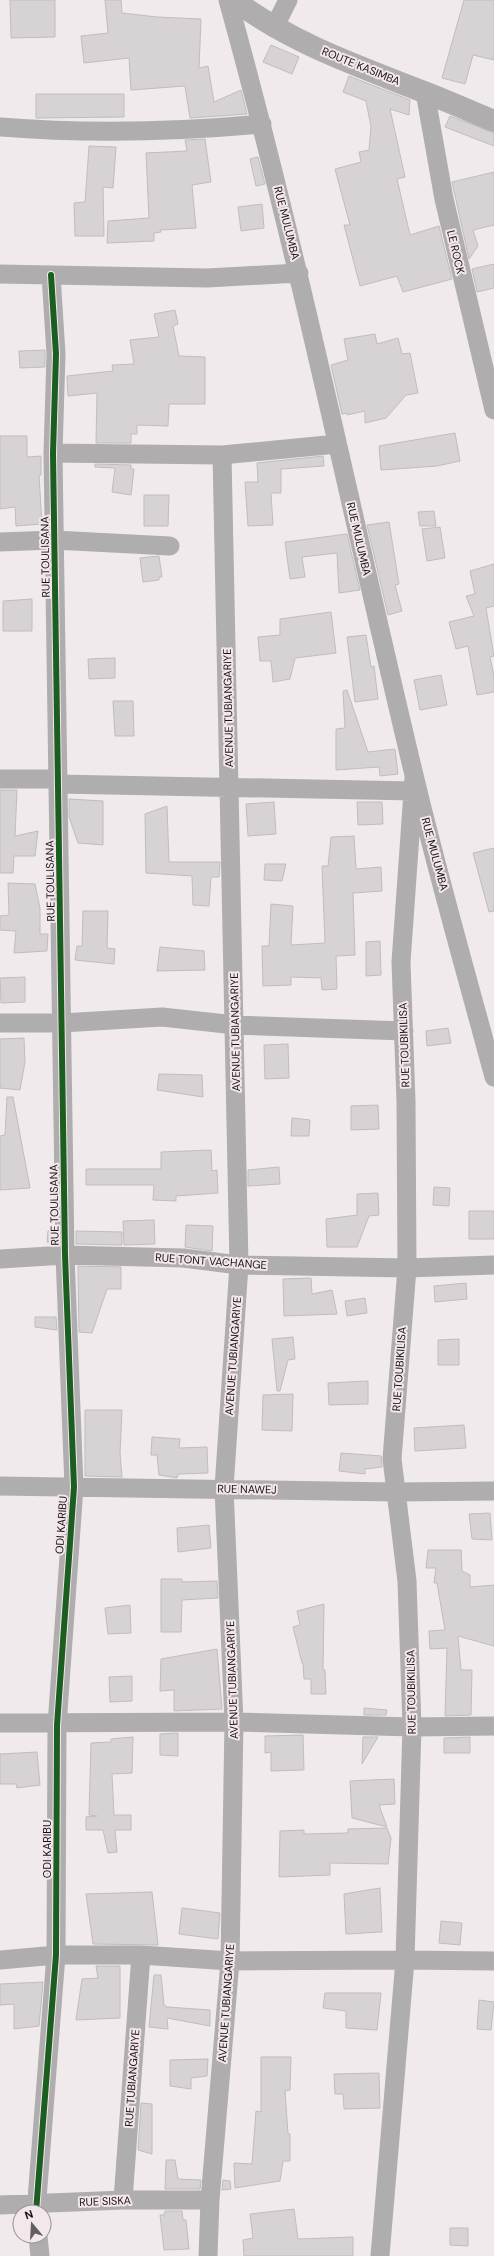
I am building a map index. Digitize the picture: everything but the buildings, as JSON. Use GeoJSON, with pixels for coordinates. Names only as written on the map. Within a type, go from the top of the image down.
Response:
{"type":"FeatureCollection","features":[{"type":"Feature","properties":{"kind":"street","name":"RUE MULUMBA"},"geometry":{"type":"LineString","coordinates":[[228,0],[262,124],[299,273],[414,785],[494,1077]]}},
{"type":"Feature","properties":{"kind":"street","name":"ROUTE KASIMBA"},"geometry":{"type":"LineString","coordinates":[[234,0],[274,28],[343,61],[425,92],[494,121]]}},
{"type":"Feature","properties":{"kind":"street"},"geometry":{"type":"LineString","coordinates":[[274,28],[288,0]]}},
{"type":"Feature","properties":{"kind":"street","name":"LE ROCK"},"geometry":{"type":"LineString","coordinates":[[425,92],[444,199],[494,410]]}},
{"type":"Feature","properties":{"kind":"street"},"geometry":{"type":"LineString","coordinates":[[0,127],[77,131],[202,130],[262,124]]}},
{"type":"Feature","properties":{"kind":"street"},"geometry":{"type":"LineString","coordinates":[[0,274],[207,278],[299,273]]}},
{"type":"Feature","properties":{"kind":"street","name":"RUE TOULISANA"},"geometry":{"type":"LineString","coordinates":[[51,275],[56,354],[53,452],[65,1256],[74,1487]]}},
{"type":"Feature","properties":{"kind":"street"},"geometry":{"type":"LineString","coordinates":[[53,452],[222,455],[337,444]]}},
{"type":"Feature","properties":{"kind":"street","name":"AVENUE TUBIANGARIYE"},"geometry":{"type":"LineString","coordinates":[[208,2256],[210,2200],[230,1961],[234,1722],[224,1488],[239,1265],[222,455]]}},
{"type":"Feature","properties":{"kind":"street"},"geometry":{"type":"LineString","coordinates":[[0,542],[54,540],[170,546]]}},
{"type":"Feature","properties":{"kind":"street"},"geometry":{"type":"LineString","coordinates":[[0,779],[230,788],[414,785]]}},
{"type":"Feature","properties":{"kind":"street","name":"RUE TOUBIKILISA"},"geometry":{"type":"LineString","coordinates":[[380,2256],[406,1960],[412,1727],[407,1581],[392,1459],[407,1268],[404,1032],[401,962],[414,785]]}},
{"type":"Feature","properties":{"kind":"street"},"geometry":{"type":"LineString","coordinates":[[0,1023],[62,1023],[162,1017],[235,1026],[404,1032]]}},
{"type":"Feature","properties":{"kind":"street","name":"RUE TONT VACHANGE"},"geometry":{"type":"LineString","coordinates":[[0,1258],[65,1256],[183,1258],[239,1265],[407,1268],[494,1265]]}},
{"type":"Feature","properties":{"kind":"street","name":"RUE NAWEJ"},"geometry":{"type":"LineString","coordinates":[[0,1486],[224,1488],[395,1492],[494,1491]]}},
{"type":"Feature","properties":{"kind":"street","name":"ODI KARIBU"},"geometry":{"type":"LineString","coordinates":[[35,2204],[56,1955],[57,1724],[74,1487]]}},
{"type":"Feature","properties":{"kind":"street"},"geometry":{"type":"LineString","coordinates":[[0,1723],[57,1724],[234,1722],[412,1727],[494,1726]]}},
{"type":"Feature","properties":{"kind":"street"},"geometry":{"type":"LineString","coordinates":[[0,1960],[56,1955],[141,1955],[230,1961],[406,1960],[494,1962]]}},
{"type":"Feature","properties":{"kind":"street","name":"RUE TUBIANGARIYE"},"geometry":{"type":"LineString","coordinates":[[123,2200],[141,1955]]}},
{"type":"Feature","properties":{"kind":"street","name":"RUE SISKA"},"geometry":{"type":"LineString","coordinates":[[52,2206],[123,2200],[210,2200]]}},
{"type":"Feature","properties":{"kind":"street","name":"RUE SISKA"},"geometry":{"type":"LineString","coordinates":[[0,2205],[12,2206]]}},
{"type":"Feature","properties":{"kind":"street"},"geometry":{"type":"LineString","coordinates":[[39,2244],[40,2256]]}},
{"type":"Feature","properties":{"kind":"cycle path"},"geometry":{"type":"LineString","coordinates":[[37,2204],[56,1955],[57,1725],[74,1487],[65,1255],[53,453],[56,354],[51,275]]}}]}
